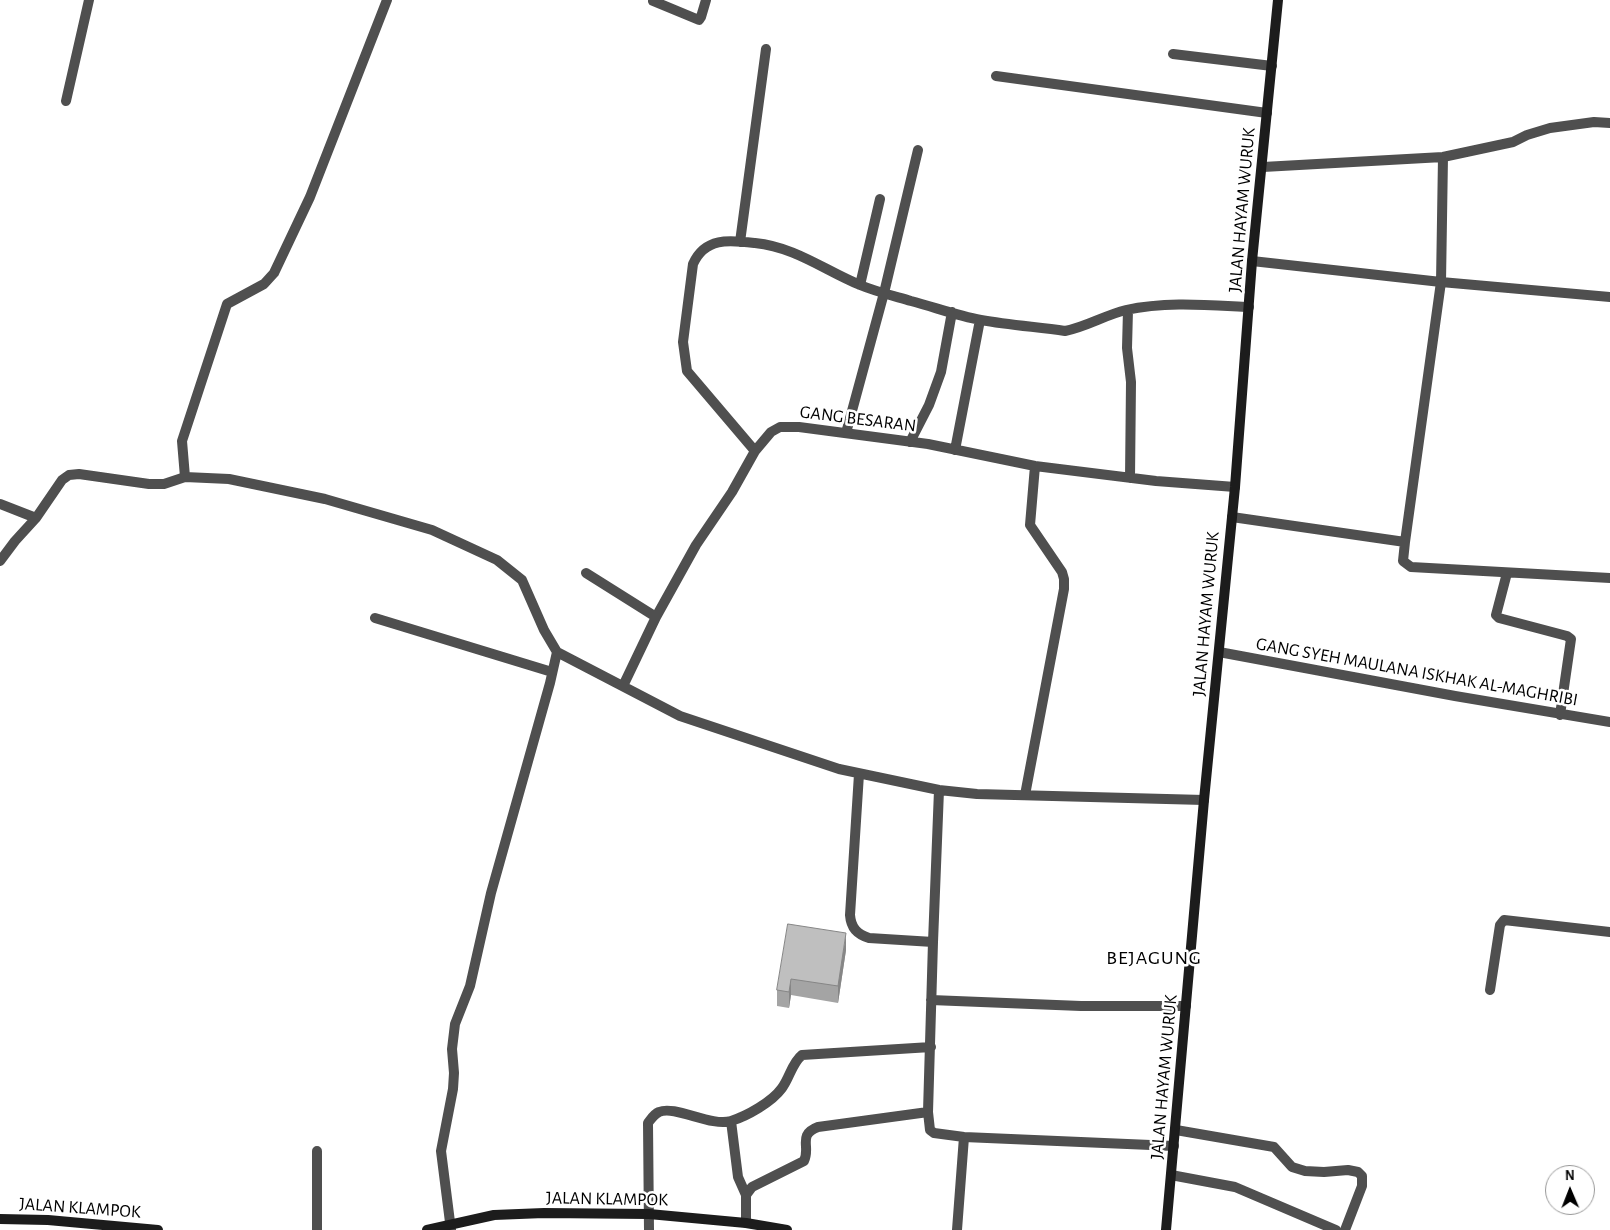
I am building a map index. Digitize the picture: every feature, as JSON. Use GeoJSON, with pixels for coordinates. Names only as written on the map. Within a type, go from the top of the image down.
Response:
{"type":"FeatureCollection","features":[{"type":"Feature","properties":{"kind":"main road","name":"JALAN HAYAM WURUK"},"geometry":{"type":"LineString","coordinates":[[1166,1230],[1204,800],[1232,517],[1252,261],[1263,167],[1278,0]]}},
{"type":"Feature","properties":{"kind":"main road","name":"JALAN KLAMPOK"},"geometry":{"type":"LineString","coordinates":[[427,1230],[451,1227],[494,1216],[515,1214],[649,1214],[788,1230]]}},
{"type":"Feature","properties":{"kind":"main road","name":"JALAN KLAMPOK"},"geometry":{"type":"LineString","coordinates":[[0,1219],[48,1220],[158,1230]]}},
{"type":"Feature","properties":{"kind":"street"},"geometry":{"type":"LineString","coordinates":[[66,101],[89,0]]}},
{"type":"Feature","properties":{"kind":"street"},"geometry":{"type":"LineString","coordinates":[[185,477],[182,441],[227,304],[264,284],[274,273],[310,197],[387,0]]}},
{"type":"Feature","properties":{"kind":"street"},"geometry":{"type":"LineString","coordinates":[[653,1],[699,20],[706,0]]}},
{"type":"Feature","properties":{"kind":"street"},"geometry":{"type":"LineString","coordinates":[[740,242],[766,49]]}},
{"type":"Feature","properties":{"kind":"street"},"geometry":{"type":"LineString","coordinates":[[1173,54],[1272,66]]}},
{"type":"Feature","properties":{"kind":"street"},"geometry":{"type":"LineString","coordinates":[[996,76],[1267,113]]}},
{"type":"Feature","properties":{"kind":"street"},"geometry":{"type":"LineString","coordinates":[[1263,167],[1443,157],[1512,142],[1550,128],[1594,122],[1610,124]]}},
{"type":"Feature","properties":{"kind":"street"},"geometry":{"type":"LineString","coordinates":[[846,433],[884,293],[918,150]]}},
{"type":"Feature","properties":{"kind":"street"},"geometry":{"type":"LineString","coordinates":[[1443,157],[1440,282],[1403,561],[1407,566],[1411,567],[1610,578]]}},
{"type":"Feature","properties":{"kind":"street"},"geometry":{"type":"LineString","coordinates":[[860,285],[880,199]]}},
{"type":"Feature","properties":{"kind":"street"},"geometry":{"type":"LineString","coordinates":[[754,451],[687,371],[683,342],[693,264],[697,254],[705,247],[714,243],[723,241],[740,242],[783,248],[860,285],[884,293],[980,320],[1065,331],[1078,329],[1092,321],[1128,310],[1182,304],[1249,307]]}},
{"type":"Feature","properties":{"kind":"street"},"geometry":{"type":"LineString","coordinates":[[1252,261],[1440,282],[1610,297]]}},
{"type":"Feature","properties":{"kind":"street"},"geometry":{"type":"LineString","coordinates":[[1128,310],[1127,348],[1131,382],[1130,478]]}},
{"type":"Feature","properties":{"kind":"street"},"geometry":{"type":"LineString","coordinates":[[910,442],[929,405],[941,372],[952,312]]}},
{"type":"Feature","properties":{"kind":"street"},"geometry":{"type":"LineString","coordinates":[[956,450],[980,320]]}},
{"type":"Feature","properties":{"kind":"street","name":"GANG BESARAN"},"geometry":{"type":"LineString","coordinates":[[623,686],[656,617],[696,546],[732,492],[754,451],[771,432],[780,427],[799,427],[910,442],[1035,466],[1130,478],[1234,487]]}},
{"type":"Feature","properties":{"kind":"street"},"geometry":{"type":"LineString","coordinates":[[1025,795],[1064,589],[1062,572],[1030,524],[1035,466]]}},
{"type":"Feature","properties":{"kind":"street"},"geometry":{"type":"LineString","coordinates":[[0,561],[36,518],[58,485],[69,475],[79,474],[149,484],[164,484],[185,477],[229,479],[325,499],[432,530],[468,545],[498,560],[522,580],[556,652],[680,716],[839,769],[939,790],[978,794],[1204,800]]}},
{"type":"Feature","properties":{"kind":"street"},"geometry":{"type":"LineString","coordinates":[[0,504],[36,518]]}},
{"type":"Feature","properties":{"kind":"street"},"geometry":{"type":"LineString","coordinates":[[1232,517],[1405,542]]}},
{"type":"Feature","properties":{"kind":"street"},"geometry":{"type":"LineString","coordinates":[[586,573],[656,617]]}},
{"type":"Feature","properties":{"kind":"street"},"geometry":{"type":"LineString","coordinates":[[1507,573],[1496,615],[1499,618],[1567,636],[1571,640],[1560,715]]}},
{"type":"Feature","properties":{"kind":"street"},"geometry":{"type":"LineString","coordinates":[[375,618],[552,672]]}},
{"type":"Feature","properties":{"kind":"street"},"geometry":{"type":"LineString","coordinates":[[451,1227],[441,1151],[453,1089],[452,1049],[455,1024],[470,986],[490,893],[556,652]]}},
{"type":"Feature","properties":{"kind":"street","name":"GANG SYEH MAULANA ISKHAK AL-MAGHRIBI"},"geometry":{"type":"LineString","coordinates":[[1219,652],[1560,715],[1610,722]]}},
{"type":"Feature","properties":{"kind":"street"},"geometry":{"type":"LineString","coordinates":[[859,774],[850,923],[860,934],[869,938],[932,942]]}},
{"type":"Feature","properties":{"kind":"street"},"geometry":{"type":"LineString","coordinates":[[939,790],[932,942],[928,1112],[930,1130],[934,1133],[964,1138],[1174,1146]]}},
{"type":"Feature","properties":{"kind":"street"},"geometry":{"type":"LineString","coordinates":[[1490,990],[1500,925],[1504,920],[1610,932]]}},
{"type":"Feature","properties":{"kind":"street"},"geometry":{"type":"LineString","coordinates":[[931,1000],[1081,1006],[1186,1006]]}},
{"type":"Feature","properties":{"kind":"street"},"geometry":{"type":"LineString","coordinates":[[649,1230],[648,1123],[659,1112],[669,1111],[719,1121],[731,1121],[762,1106],[773,1097],[782,1088],[798,1058],[802,1055],[931,1047]]}},
{"type":"Feature","properties":{"kind":"street"},"geometry":{"type":"LineString","coordinates":[[746,1195],[752,1187],[804,1161],[806,1158],[806,1136],[810,1130],[818,1127],[928,1112]]}},
{"type":"Feature","properties":{"kind":"street"},"geometry":{"type":"LineString","coordinates":[[731,1121],[738,1177],[746,1195],[751,1226]]}},
{"type":"Feature","properties":{"kind":"street"},"geometry":{"type":"LineString","coordinates":[[1176,1130],[1274,1147],[1292,1168],[1305,1171],[1348,1170],[1358,1172],[1362,1176],[1362,1186],[1346,1230]]}},
{"type":"Feature","properties":{"kind":"street"},"geometry":{"type":"LineString","coordinates":[[957,1230],[964,1138]]}},
{"type":"Feature","properties":{"kind":"street"},"geometry":{"type":"LineString","coordinates":[[317,1151],[317,1230]]}},
{"type":"Feature","properties":{"kind":"street"},"geometry":{"type":"LineString","coordinates":[[1171,1175],[1235,1186],[1336,1230]]}},
{"type":"Feature","properties":{"kind":"building"},"geometry":{"type":"Polygon","coordinates":[[[788,924],[846,933],[838,986],[791,979],[789,992],[777,990],[788,924]]]}},
{"type":"Feature","properties":{"kind":"district","name":"BEJAGUNG"},"geometry":{"type":"Point","coordinates":[1154,958]}}]}
